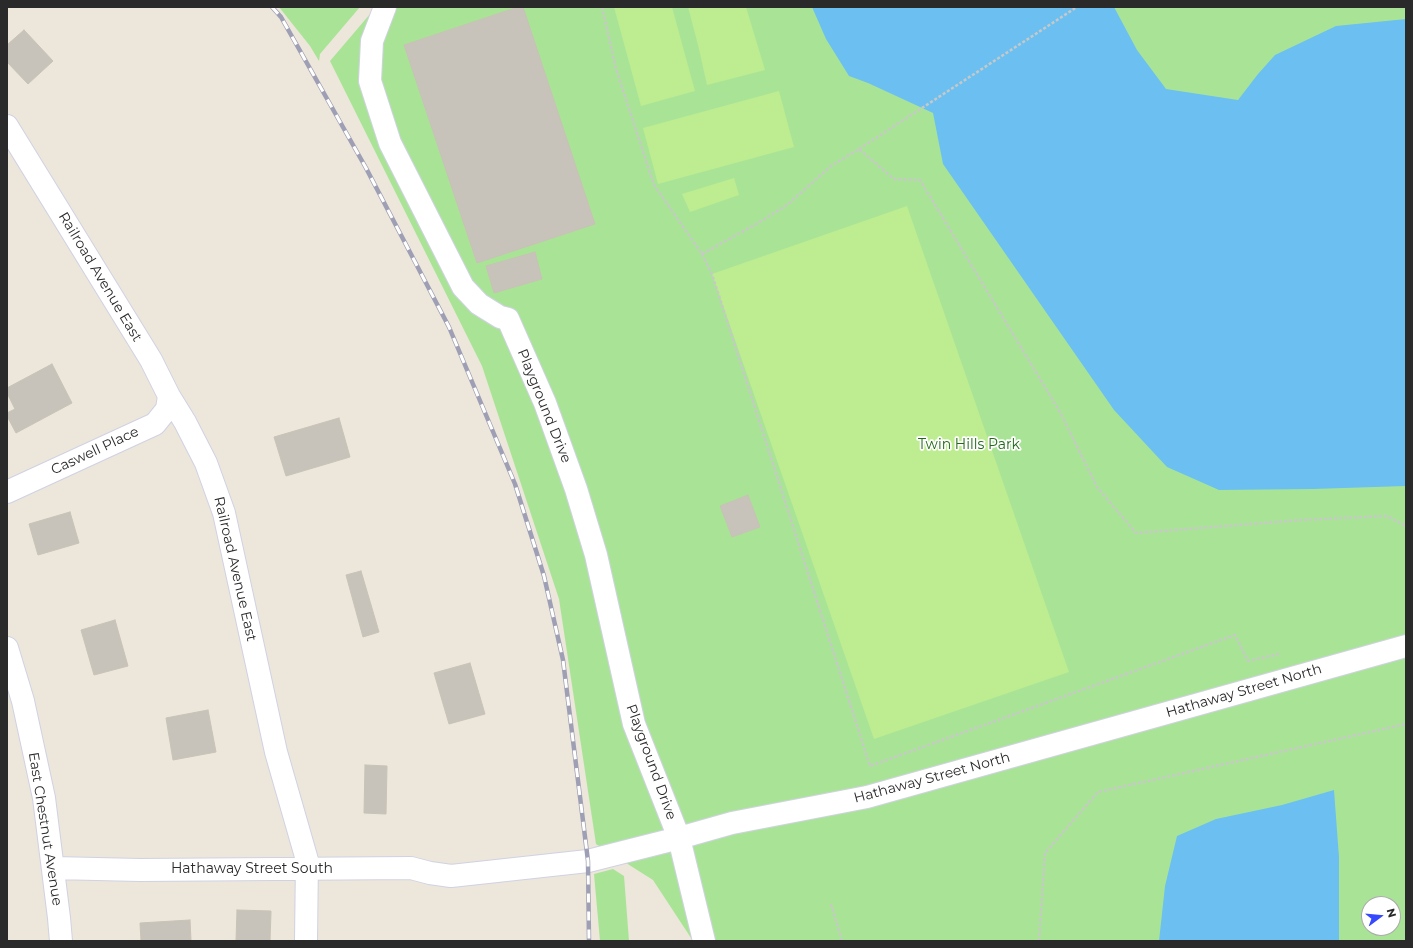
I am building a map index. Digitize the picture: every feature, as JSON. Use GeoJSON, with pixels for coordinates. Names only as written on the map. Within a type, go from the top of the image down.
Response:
{"type":"FeatureCollection","features":[{"type":"Feature","properties":{"kind":"street","name":"Playground Drive"},"geometry":{"type":"LineString","coordinates":[[385,7],[372,41],[370,81],[390,143],[463,287],[479,304],[500,317],[508,319],[545,403],[576,489],[596,555],[634,724],[679,838],[704,941]]}},
{"type":"Feature","properties":{"kind":"street","name":"Railroad Avenue East"},"geometry":{"type":"LineString","coordinates":[[7,126],[151,360],[206,463],[224,513],[276,752],[307,860],[306,941]]}},
{"type":"Feature","properties":{"kind":"street","name":"Caswell Place"},"geometry":{"type":"LineString","coordinates":[[7,492],[155,424],[167,409],[169,396]]}},
{"type":"Feature","properties":{"kind":"street","name":"Hathaway Street North"},"geometry":{"type":"LineString","coordinates":[[451,876],[588,861],[732,823],[866,797],[1406,646]]}},
{"type":"Feature","properties":{"kind":"street","name":"East Chestnut Avenue"},"geometry":{"type":"LineString","coordinates":[[7,648],[23,701],[44,798],[61,941]]}},
{"type":"Feature","properties":{"kind":"street","name":"Hathaway Street South"},"geometry":{"type":"LineString","coordinates":[[52,868],[140,870],[411,868],[451,876]]}},
{"type":"Feature","properties":{"kind":"path"},"geometry":{"type":"LineString","coordinates":[[602,7],[616,69],[654,185],[702,254],[714,282],[870,766],[1235,635],[1248,661],[1285,652]]}},
{"type":"Feature","properties":{"kind":"path"},"geometry":{"type":"LineString","coordinates":[[702,254],[787,205],[831,166],[903,121],[1077,7]]}},
{"type":"Feature","properties":{"kind":"path"},"geometry":{"type":"LineString","coordinates":[[859,149],[894,179],[920,180],[1060,412],[1096,486],[1136,533],[1301,520],[1387,516],[1406,526]]}},
{"type":"Feature","properties":{"kind":"path"},"geometry":{"type":"LineString","coordinates":[[1039,941],[1045,853],[1098,792],[1406,724]]}},
{"type":"Feature","properties":{"kind":"path"},"geometry":{"type":"LineString","coordinates":[[831,904],[842,941]]}},
{"type":"Feature","properties":{"kind":"green space"},"geometry":{"type":"Polygon","coordinates":[[[279,7],[360,7],[320,54],[319,61],[310,46],[279,7]]]}},
{"type":"Feature","properties":{"kind":"green space","name":"Twin Hills Park"},"geometry":{"type":"Polygon","coordinates":[[[376,7],[1406,7],[1406,941],[693,941],[653,880],[596,844],[559,599],[482,366],[330,61],[376,7]]]}},
{"type":"Feature","properties":{"kind":"green space"},"geometry":{"type":"Polygon","coordinates":[[[614,7],[672,7],[695,91],[641,106],[614,7]]]}},
{"type":"Feature","properties":{"kind":"green space"},"geometry":{"type":"Polygon","coordinates":[[[688,7],[746,7],[765,70],[707,85],[688,7]]]}},
{"type":"Feature","properties":{"kind":"green space"},"geometry":{"type":"Polygon","coordinates":[[[779,91],[794,147],[658,184],[643,128],[779,91]]]}},
{"type":"Feature","properties":{"kind":"green space"},"geometry":{"type":"Polygon","coordinates":[[[734,178],[739,195],[690,212],[682,194],[734,178]]]}},
{"type":"Feature","properties":{"kind":"green space"},"geometry":{"type":"Polygon","coordinates":[[[907,206],[1069,672],[874,739],[712,274],[907,206]]]}},
{"type":"Feature","properties":{"kind":"green space"},"geometry":{"type":"Polygon","coordinates":[[[613,869],[624,876],[629,941],[600,941],[594,874],[613,869]]]}},
{"type":"Feature","properties":{"kind":"water"},"geometry":{"type":"Polygon","coordinates":[[[812,7],[1114,7],[1137,50],[1166,89],[1238,100],[1275,55],[1336,26],[1406,19],[1406,486],[1219,490],[1167,467],[1114,410],[943,164],[933,113],[868,83],[849,76],[826,39],[812,7]]]}},
{"type":"Feature","properties":{"kind":"water"},"geometry":{"type":"Polygon","coordinates":[[[1334,790],[1339,857],[1339,941],[1159,941],[1165,886],[1177,836],[1216,819],[1282,805],[1334,790]]]}},
{"type":"Feature","properties":{"kind":"building"},"geometry":{"type":"Polygon","coordinates":[[[518,7],[523,7],[595,224],[477,263],[404,45],[518,7]]]}},
{"type":"Feature","properties":{"kind":"building"},"geometry":{"type":"Polygon","coordinates":[[[24,30],[53,61],[28,84],[7,62],[7,45],[24,30]]]}},
{"type":"Feature","properties":{"kind":"building"},"geometry":{"type":"Polygon","coordinates":[[[535,252],[542,279],[494,293],[486,266],[535,252]]]}},
{"type":"Feature","properties":{"kind":"building"},"geometry":{"type":"Polygon","coordinates":[[[52,364],[72,403],[16,433],[7,416],[7,413],[15,409],[7,393],[7,388],[52,364]]]}},
{"type":"Feature","properties":{"kind":"building"},"geometry":{"type":"Polygon","coordinates":[[[339,418],[350,457],[286,476],[274,437],[339,418]]]}},
{"type":"Feature","properties":{"kind":"building"},"geometry":{"type":"Polygon","coordinates":[[[748,495],[760,527],[732,537],[720,506],[748,495]]]}},
{"type":"Feature","properties":{"kind":"building"},"geometry":{"type":"Polygon","coordinates":[[[70,512],[79,543],[38,555],[29,524],[70,512]]]}},
{"type":"Feature","properties":{"kind":"building"},"geometry":{"type":"Polygon","coordinates":[[[361,571],[379,632],[363,637],[346,575],[361,571]]]}},
{"type":"Feature","properties":{"kind":"building"},"geometry":{"type":"Polygon","coordinates":[[[115,620],[128,666],[94,675],[81,630],[115,620]]]}},
{"type":"Feature","properties":{"kind":"building"},"geometry":{"type":"Polygon","coordinates":[[[470,663],[485,714],[449,724],[434,673],[470,663]]]}},
{"type":"Feature","properties":{"kind":"building"},"geometry":{"type":"Polygon","coordinates":[[[208,710],[216,752],[173,760],[166,718],[208,710]]]}},
{"type":"Feature","properties":{"kind":"building"},"geometry":{"type":"Polygon","coordinates":[[[365,765],[387,766],[386,814],[364,813],[365,765]]]}},
{"type":"Feature","properties":{"kind":"building"},"geometry":{"type":"Polygon","coordinates":[[[237,910],[271,911],[270,941],[236,941],[237,910]]]}},
{"type":"Feature","properties":{"kind":"building"},"geometry":{"type":"Polygon","coordinates":[[[190,920],[191,941],[141,941],[140,923],[190,920]]]}},
{"type":"Feature","properties":{"kind":"railway"},"geometry":{"type":"LineString","coordinates":[[272,7],[281,17],[366,168],[449,327],[515,484],[544,576],[563,660],[588,861],[589,941]]}}]}
